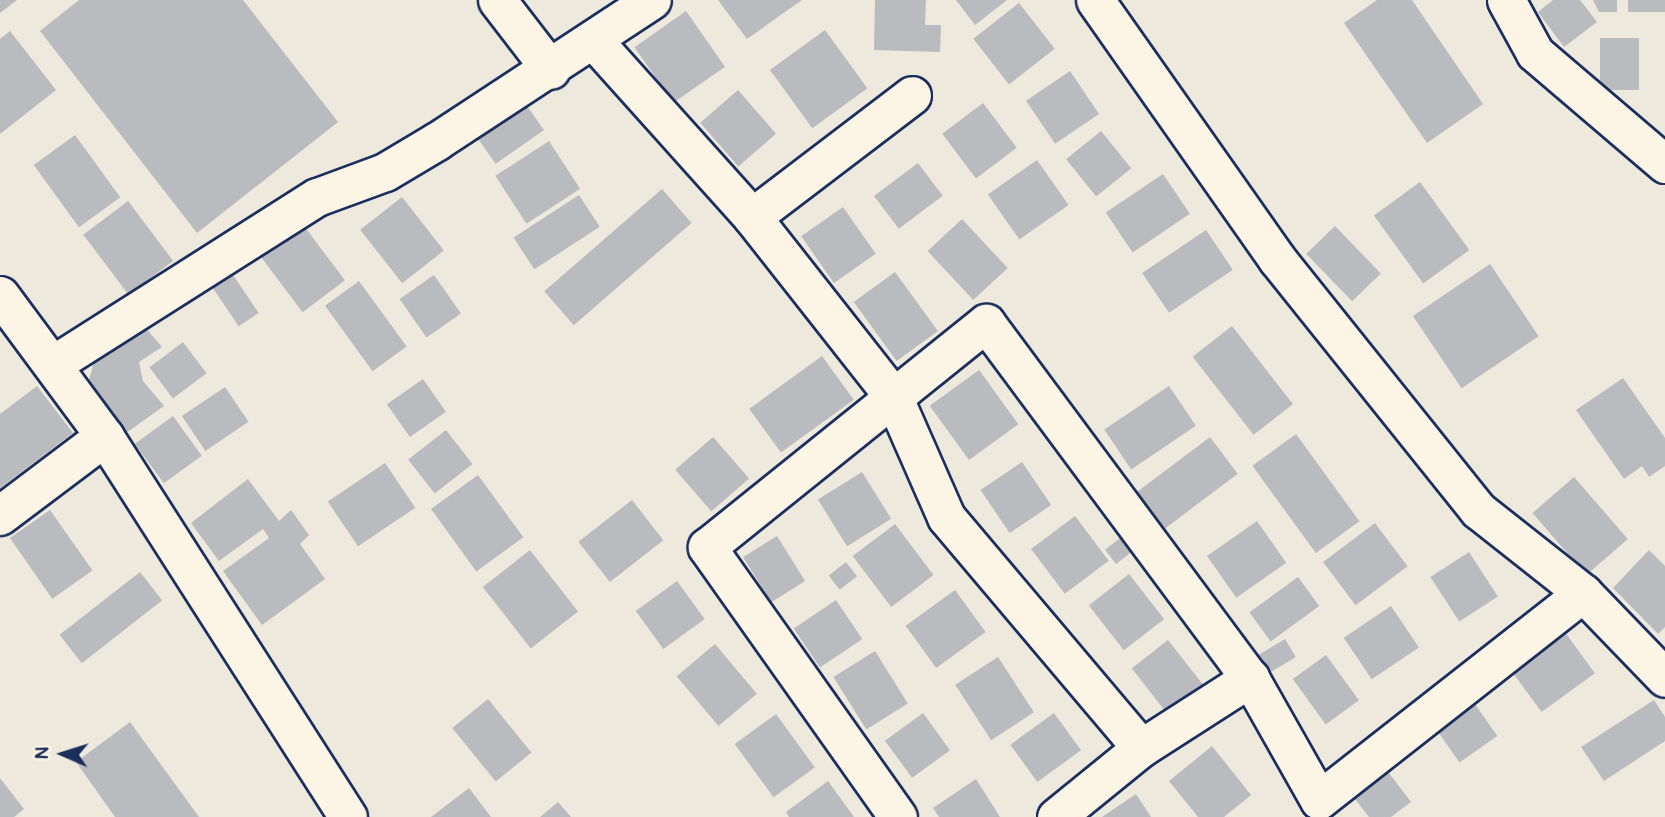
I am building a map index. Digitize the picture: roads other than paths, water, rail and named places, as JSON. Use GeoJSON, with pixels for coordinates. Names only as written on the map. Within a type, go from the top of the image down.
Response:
{"type":"FeatureCollection","features":[{"type":"Feature","properties":{"kind":"street"},"geometry":{"type":"LineString","coordinates":[[497,0],[551,70]]}},
{"type":"Feature","properties":{"kind":"street"},"geometry":{"type":"LineString","coordinates":[[55,363],[317,197],[386,172],[595,43],[652,0]]}},
{"type":"Feature","properties":{"kind":"street"},"geometry":{"type":"LineString","coordinates":[[1096,0],[1278,259],[1478,510],[1583,593],[1665,678]]}},
{"type":"Feature","properties":{"kind":"street"},"geometry":{"type":"LineString","coordinates":[[1506,0],[1535,53],[1665,164]]}},
{"type":"Feature","properties":{"kind":"street"},"geometry":{"type":"LineString","coordinates":[[595,43],[752,217],[893,396],[946,517],[1141,748]]}},
{"type":"Feature","properties":{"kind":"street"},"geometry":{"type":"LineString","coordinates":[[752,217],[912,95]]}},
{"type":"Feature","properties":{"kind":"street"},"geometry":{"type":"LineString","coordinates":[[0,295],[55,363],[105,437],[348,817]]}},
{"type":"Feature","properties":{"kind":"street"},"geometry":{"type":"LineString","coordinates":[[898,817],[707,547],[986,323],[1250,678],[1319,800],[1583,593]]}},
{"type":"Feature","properties":{"kind":"street"},"geometry":{"type":"LineString","coordinates":[[0,516],[105,437]]}},
{"type":"Feature","properties":{"kind":"street"},"geometry":{"type":"LineString","coordinates":[[1056,817],[1141,748],[1250,678]]}}]}
